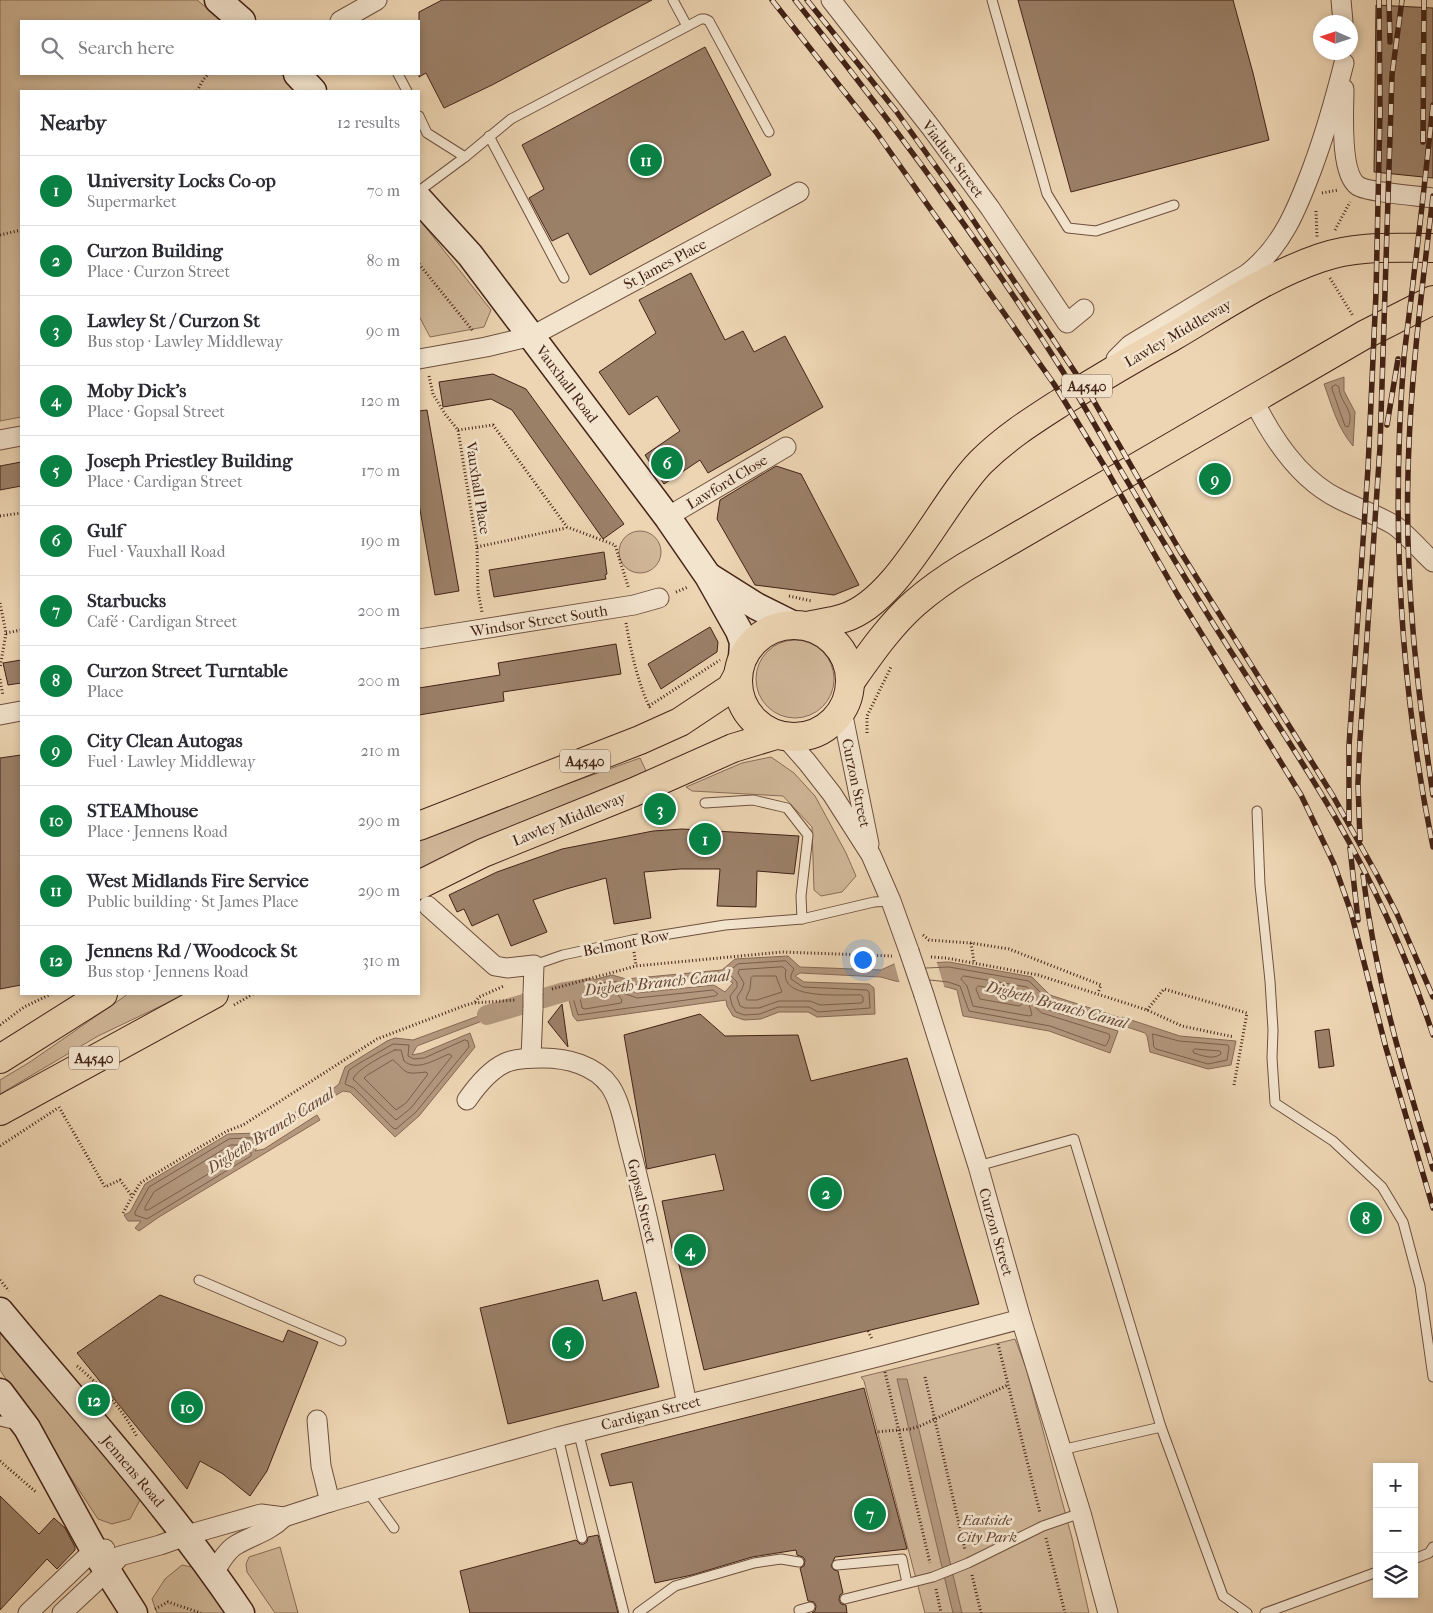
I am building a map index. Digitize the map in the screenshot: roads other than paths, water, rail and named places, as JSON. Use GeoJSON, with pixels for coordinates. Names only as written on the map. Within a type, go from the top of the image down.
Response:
{"type":"FeatureCollection","features":[{"type":"Feature","properties":{"kind":"highway","name":"Lawley Middleway"},"geometry":{"type":"LineString","coordinates":[[800,625],[845,618],[877,597],[893,583],[959,488],[980,463],[1029,422],[1089,384],[1275,277],[1321,257],[1355,250],[1377,248],[1433,248]]}},
{"type":"Feature","properties":{"kind":"highway"},"geometry":{"type":"LineString","coordinates":[[850,681],[890,630],[913,605],[934,587],[1009,540],[1385,323],[1433,300]]}},
{"type":"Feature","properties":{"kind":"highway"},"geometry":{"type":"LineString","coordinates":[[734,662],[739,694],[746,712],[759,726],[780,736],[798,738],[823,730],[842,711],[848,696],[850,681],[848,666],[843,652],[833,640],[821,631],[800,625]]}},
{"type":"Feature","properties":{"kind":"highway","name":"A4540"},"geometry":{"type":"LineString","coordinates":[[420,826],[640,740],[680,722],[731,688],[734,662],[763,634],[783,626],[800,625]]}},
{"type":"Feature","properties":{"kind":"highway","name":"Lawley Middleway"},"geometry":{"type":"LineString","coordinates":[[423,895],[483,853],[634,792],[733,748],[780,736]]}},
{"type":"Feature","properties":{"kind":"highway"},"geometry":{"type":"LineString","coordinates":[[0,1059],[101,995]]}},
{"type":"Feature","properties":{"kind":"highway","name":"A4540"},"geometry":{"type":"LineString","coordinates":[[0,1111],[20,1098],[212,995]]}},
{"type":"Feature","properties":{"kind":"main road"},"geometry":{"type":"LineString","coordinates":[[218,0],[241,20]]}},
{"type":"Feature","properties":{"kind":"main road"},"geometry":{"type":"LineString","coordinates":[[298,75],[313,90]]}},
{"type":"Feature","properties":{"kind":"main road","name":"Vauxhall Road"},"geometry":{"type":"LineString","coordinates":[[420,200],[470,255],[668,518],[699,581],[739,631],[743,642],[734,662]]}},
{"type":"Feature","properties":{"kind":"main road","name":"Vauxhall Road"},"geometry":{"type":"LineString","coordinates":[[699,581],[800,625]]}},
{"type":"Feature","properties":{"kind":"main road","name":"Jennens Road"},"geometry":{"type":"LineString","coordinates":[[0,1311],[132,1468],[192,1551],[241,1613]]}},
{"type":"Feature","properties":{"kind":"main road"},"geometry":{"type":"LineString","coordinates":[[0,1392],[27,1428],[107,1559],[134,1613]]}},
{"type":"Feature","properties":{"kind":"street"},"geometry":{"type":"LineString","coordinates":[[342,20],[377,0]]}},
{"type":"Feature","properties":{"kind":"street","name":"Viaduct Street"},"geometry":{"type":"LineString","coordinates":[[831,0],[932,129],[990,208],[1067,323],[1084,309]]}},
{"type":"Feature","properties":{"kind":"street"},"geometry":{"type":"LineString","coordinates":[[1341,0],[1342,15]]}},
{"type":"Feature","properties":{"kind":"street"},"geometry":{"type":"LineString","coordinates":[[1344,60],[1345,153],[1350,176],[1358,186],[1433,198]]}},
{"type":"Feature","properties":{"kind":"street"},"geometry":{"type":"LineString","coordinates":[[1089,384],[1130,345],[1236,281],[1260,264],[1276,246],[1302,198],[1328,127],[1344,60]]}},
{"type":"Feature","properties":{"kind":"street","name":"St James Place"},"geometry":{"type":"LineString","coordinates":[[422,359],[532,336],[799,192]]}},
{"type":"Feature","properties":{"kind":"street"},"geometry":{"type":"LineString","coordinates":[[1253,400],[1288,456],[1312,480],[1337,498],[1396,526],[1433,562]]}},
{"type":"Feature","properties":{"kind":"street"},"geometry":{"type":"LineString","coordinates":[[0,440],[20,436]]}},
{"type":"Feature","properties":{"kind":"street","name":"Lawford Close"},"geometry":{"type":"LineString","coordinates":[[668,518],[786,447]]}},
{"type":"Feature","properties":{"kind":"street","name":"Windsor Street South"},"geometry":{"type":"LineString","coordinates":[[420,640],[629,606],[659,598]]}},
{"type":"Feature","properties":{"kind":"street"},"geometry":{"type":"LineString","coordinates":[[0,715],[20,711]]}},
{"type":"Feature","properties":{"kind":"street","name":"Curzon Street"},"geometry":{"type":"LineString","coordinates":[[842,711],[871,855]]}},
{"type":"Feature","properties":{"kind":"street","name":"Curzon Street"},"geometry":{"type":"LineString","coordinates":[[780,736],[807,762],[832,794],[871,855],[891,901],[903,953],[924,995],[978,1166],[1021,1319],[1082,1514],[1108,1613]]}},
{"type":"Feature","properties":{"kind":"street"},"geometry":{"type":"LineString","coordinates":[[423,895],[495,966],[506,968],[534,966],[531,1058],[505,1063],[496,1069],[467,1100]]}},
{"type":"Feature","properties":{"kind":"street","name":"Gopsal Street"},"geometry":{"type":"LineString","coordinates":[[531,1058],[557,1058],[575,1062],[590,1068],[611,1087],[618,1104],[639,1181],[687,1404]]}},
{"type":"Feature","properties":{"kind":"street","name":"Cardigan Street"},"geometry":{"type":"LineString","coordinates":[[192,1551],[238,1520],[261,1514],[284,1517],[367,1491],[558,1437],[1021,1319]]}},
{"type":"Feature","properties":{"kind":"street"},"geometry":{"type":"LineString","coordinates":[[317,1420],[321,1466],[330,1502]]}},
{"type":"Feature","properties":{"kind":"street","name":"Cardigan Street"},"geometry":{"type":"LineString","coordinates":[[192,1551],[234,1546],[274,1527],[284,1517]]}},
{"type":"Feature","properties":{"kind":"street"},"geometry":{"type":"LineString","coordinates":[[28,1613],[107,1559],[192,1551]]}},
{"type":"Feature","properties":{"kind":"street"},"geometry":{"type":"LineString","coordinates":[[62,1613],[107,1559]]}},
{"type":"Feature","properties":{"kind":"lane"},"geometry":{"type":"LineString","coordinates":[[673,0],[688,26]]}},
{"type":"Feature","properties":{"kind":"lane"},"geometry":{"type":"LineString","coordinates":[[992,0],[1047,194],[1068,228],[1096,231],[1174,205]]}},
{"type":"Feature","properties":{"kind":"lane"},"geometry":{"type":"LineString","coordinates":[[420,190],[510,119],[701,19],[709,21],[769,132]]}},
{"type":"Feature","properties":{"kind":"lane"},"geometry":{"type":"LineString","coordinates":[[399,75],[406,90]]}},
{"type":"Feature","properties":{"kind":"lane"},"geometry":{"type":"LineString","coordinates":[[420,118],[427,134],[464,157]]}},
{"type":"Feature","properties":{"kind":"lane"},"geometry":{"type":"LineString","coordinates":[[489,136],[564,278]]}},
{"type":"Feature","properties":{"kind":"lane"},"geometry":{"type":"LineString","coordinates":[[705,803],[753,800],[787,808],[808,835],[801,896],[802,919]]}},
{"type":"Feature","properties":{"kind":"lane"},"geometry":{"type":"LineString","coordinates":[[1257,811],[1260,885],[1273,1030],[1272,1058],[1275,1103],[1333,1141],[1382,1187],[1403,1222],[1420,1286],[1433,1377]]}},
{"type":"Feature","properties":{"kind":"lane","name":"Belmont Row"},"geometry":{"type":"LineString","coordinates":[[534,966],[563,955],[632,940],[725,926],[802,919],[874,902],[891,901]]}},
{"type":"Feature","properties":{"kind":"lane"},"geometry":{"type":"LineString","coordinates":[[978,1166],[1074,1139],[1161,1428],[1223,1596],[1247,1613]]}},
{"type":"Feature","properties":{"kind":"lane"},"geometry":{"type":"LineString","coordinates":[[199,1280],[341,1341]]}},
{"type":"Feature","properties":{"kind":"lane"},"geometry":{"type":"LineString","coordinates":[[0,1421],[27,1428]]}},
{"type":"Feature","properties":{"kind":"lane"},"geometry":{"type":"LineString","coordinates":[[1061,1450],[1161,1428]]}},
{"type":"Feature","properties":{"kind":"lane"},"geometry":{"type":"LineString","coordinates":[[578,1432],[607,1555],[624,1613]]}},
{"type":"Feature","properties":{"kind":"lane"},"geometry":{"type":"LineString","coordinates":[[558,1437],[582,1538]]}},
{"type":"Feature","properties":{"kind":"lane"},"geometry":{"type":"LineString","coordinates":[[367,1491],[394,1528]]}},
{"type":"Feature","properties":{"kind":"lane"},"geometry":{"type":"LineString","coordinates":[[844,1599],[933,1577],[968,1563],[1043,1526],[1082,1514]]}},
{"type":"Feature","properties":{"kind":"lane"},"geometry":{"type":"LineString","coordinates":[[1418,1557],[1432,1552]]}},
{"type":"Feature","properties":{"kind":"lane"},"geometry":{"type":"LineString","coordinates":[[638,1613],[675,1586],[754,1563],[781,1559],[799,1562]]}},
{"type":"Feature","properties":{"kind":"lane"},"geometry":{"type":"LineString","coordinates":[[837,1565],[902,1559],[907,1583]]}},
{"type":"Feature","properties":{"kind":"lane"},"geometry":{"type":"LineString","coordinates":[[1265,1613],[1373,1573]]}},
{"type":"Feature","properties":{"kind":"lane"},"geometry":{"type":"LineString","coordinates":[[799,1610],[810,1607]]}},
{"type":"Feature","properties":{"kind":"water"},"geometry":{"type":"Polygon","coordinates":[[[1344,377],[1344,391],[1355,412],[1353,446],[1339,424],[1324,384],[1344,377]]]}},
{"type":"Feature","properties":{"kind":"water"},"geometry":{"type":"Polygon","coordinates":[[[788,956],[800,967],[881,970],[894,964],[949,962],[1032,977],[1050,995],[1180,1036],[1236,1041],[1231,1065],[1208,1069],[1150,1052],[1145,1033],[1060,1005],[1047,1002],[1039,1004],[1045,1009],[1118,1031],[1110,1053],[1049,1031],[963,1016],[957,990],[947,987],[895,981],[881,977],[800,973],[795,976],[804,982],[869,984],[874,988],[875,1014],[817,1017],[808,1012],[779,1012],[761,1019],[744,1020],[733,1016],[726,1000],[577,1021],[573,1016],[569,1000],[563,997],[566,987],[612,975],[626,979],[722,970],[735,959],[788,956]],[[724,977],[631,985],[626,989],[637,993],[714,985],[725,992],[733,983],[724,977]]]}},
{"type":"Feature","properties":{"kind":"water"},"geometry":{"type":"Polygon","coordinates":[[[514,1003],[511,1012],[490,1018],[417,1046],[412,1055],[422,1053],[470,1033],[475,1047],[419,1116],[395,1137],[350,1092],[343,1091],[262,1139],[255,1151],[264,1149],[317,1115],[320,1120],[139,1231],[135,1228],[141,1221],[128,1221],[124,1215],[130,1212],[145,1184],[228,1134],[259,1133],[269,1128],[329,1092],[339,1084],[345,1067],[387,1041],[395,1038],[413,1040],[514,1003]]]}},
{"type":"Feature","properties":{"kind":"water"},"geometry":{"type":"Polygon","coordinates":[[[897,1379],[907,1379],[962,1613],[953,1613],[897,1379]]]}},
{"type":"Feature","properties":{"kind":"waterway","name":"Digbeth Branch Canal"},"geometry":{"type":"LineString","coordinates":[[487,1015],[564,992],[589,988]]}},
{"type":"Feature","properties":{"kind":"railway"},"geometry":{"type":"LineString","coordinates":[[772,0],[876,132],[1054,384],[1105,467],[1177,594],[1301,795],[1334,864],[1351,912],[1386,1048],[1433,1208]]}},
{"type":"Feature","properties":{"kind":"railway"},"geometry":{"type":"LineString","coordinates":[[795,0],[936,185],[1003,280],[1073,388],[1187,581],[1305,767],[1350,843],[1390,923],[1433,1035]]}},
{"type":"Feature","properties":{"kind":"railway"},"geometry":{"type":"LineString","coordinates":[[807,0],[896,111],[957,196],[1091,396],[1180,551],[1333,796],[1397,914],[1433,997]]}},
{"type":"Feature","properties":{"kind":"railway"},"geometry":{"type":"LineString","coordinates":[[1349,821],[1349,746],[1368,468],[1376,293],[1380,112],[1379,0]]}},
{"type":"Feature","properties":{"kind":"railway"},"geometry":{"type":"LineString","coordinates":[[1389,0],[1390,42]]}},
{"type":"Feature","properties":{"kind":"railway"},"geometry":{"type":"LineString","coordinates":[[1360,840],[1358,783],[1380,447],[1392,75],[1402,0]]}},
{"type":"Feature","properties":{"kind":"railway"},"geometry":{"type":"LineString","coordinates":[[1423,142],[1424,0]]}},
{"type":"Feature","properties":{"kind":"railway"},"geometry":{"type":"LineString","coordinates":[[1433,105],[1404,357],[1398,480],[1401,603],[1406,664],[1413,725],[1433,847]]}},
{"type":"Feature","properties":{"kind":"railway"},"geometry":{"type":"LineString","coordinates":[[1433,196],[1414,369],[1408,474],[1408,555],[1413,635],[1433,795]]}},
{"type":"Feature","properties":{"kind":"railway"},"geometry":{"type":"LineString","coordinates":[[1387,425],[1398,359]]}},
{"type":"Feature","properties":{"kind":"railway"},"geometry":{"type":"LineString","coordinates":[[1350,848],[1358,920]]}},
{"type":"Feature","properties":{"kind":"railway"},"geometry":{"type":"LineString","coordinates":[[1363,875],[1374,949],[1386,1004],[1433,1169]]}},
{"type":"Feature","properties":{"kind":"place","name":"West Midlands Fire Service"},"geometry":{"type":"Point","coordinates":[646,160]}},
{"type":"Feature","properties":{"kind":"place","name":"Gulf"},"geometry":{"type":"Point","coordinates":[667,463]}},
{"type":"Feature","properties":{"kind":"place","name":"City Clean Autogas"},"geometry":{"type":"Point","coordinates":[1215,479]}},
{"type":"Feature","properties":{"kind":"place","name":"Lawley St / Curzon St"},"geometry":{"type":"Point","coordinates":[660,809]}},
{"type":"Feature","properties":{"kind":"place","name":"University Locks Co-op"},"geometry":{"type":"Point","coordinates":[705,839]}},
{"type":"Feature","properties":{"kind":"place","name":"Curzon Building"},"geometry":{"type":"Point","coordinates":[826,1193]}},
{"type":"Feature","properties":{"kind":"place","name":"Curzon Street Turntable"},"geometry":{"type":"Point","coordinates":[1366,1218]}},
{"type":"Feature","properties":{"kind":"place","name":"Moby Dick's"},"geometry":{"type":"Point","coordinates":[690,1250]}},
{"type":"Feature","properties":{"kind":"place","name":"Joseph Priestley Building"},"geometry":{"type":"Point","coordinates":[568,1343]}},
{"type":"Feature","properties":{"kind":"place","name":"Jennens Rd / Woodcock St"},"geometry":{"type":"Point","coordinates":[94,1400]}},
{"type":"Feature","properties":{"kind":"place","name":"STEAMhouse"},"geometry":{"type":"Point","coordinates":[187,1407]}},
{"type":"Feature","properties":{"kind":"place","name":"Starbucks"},"geometry":{"type":"Point","coordinates":[870,1514]}},
{"type":"Feature","properties":{"kind":"park label","name":"Eastside City Park"},"geometry":{"type":"Point","coordinates":[987,1528]}}]}
